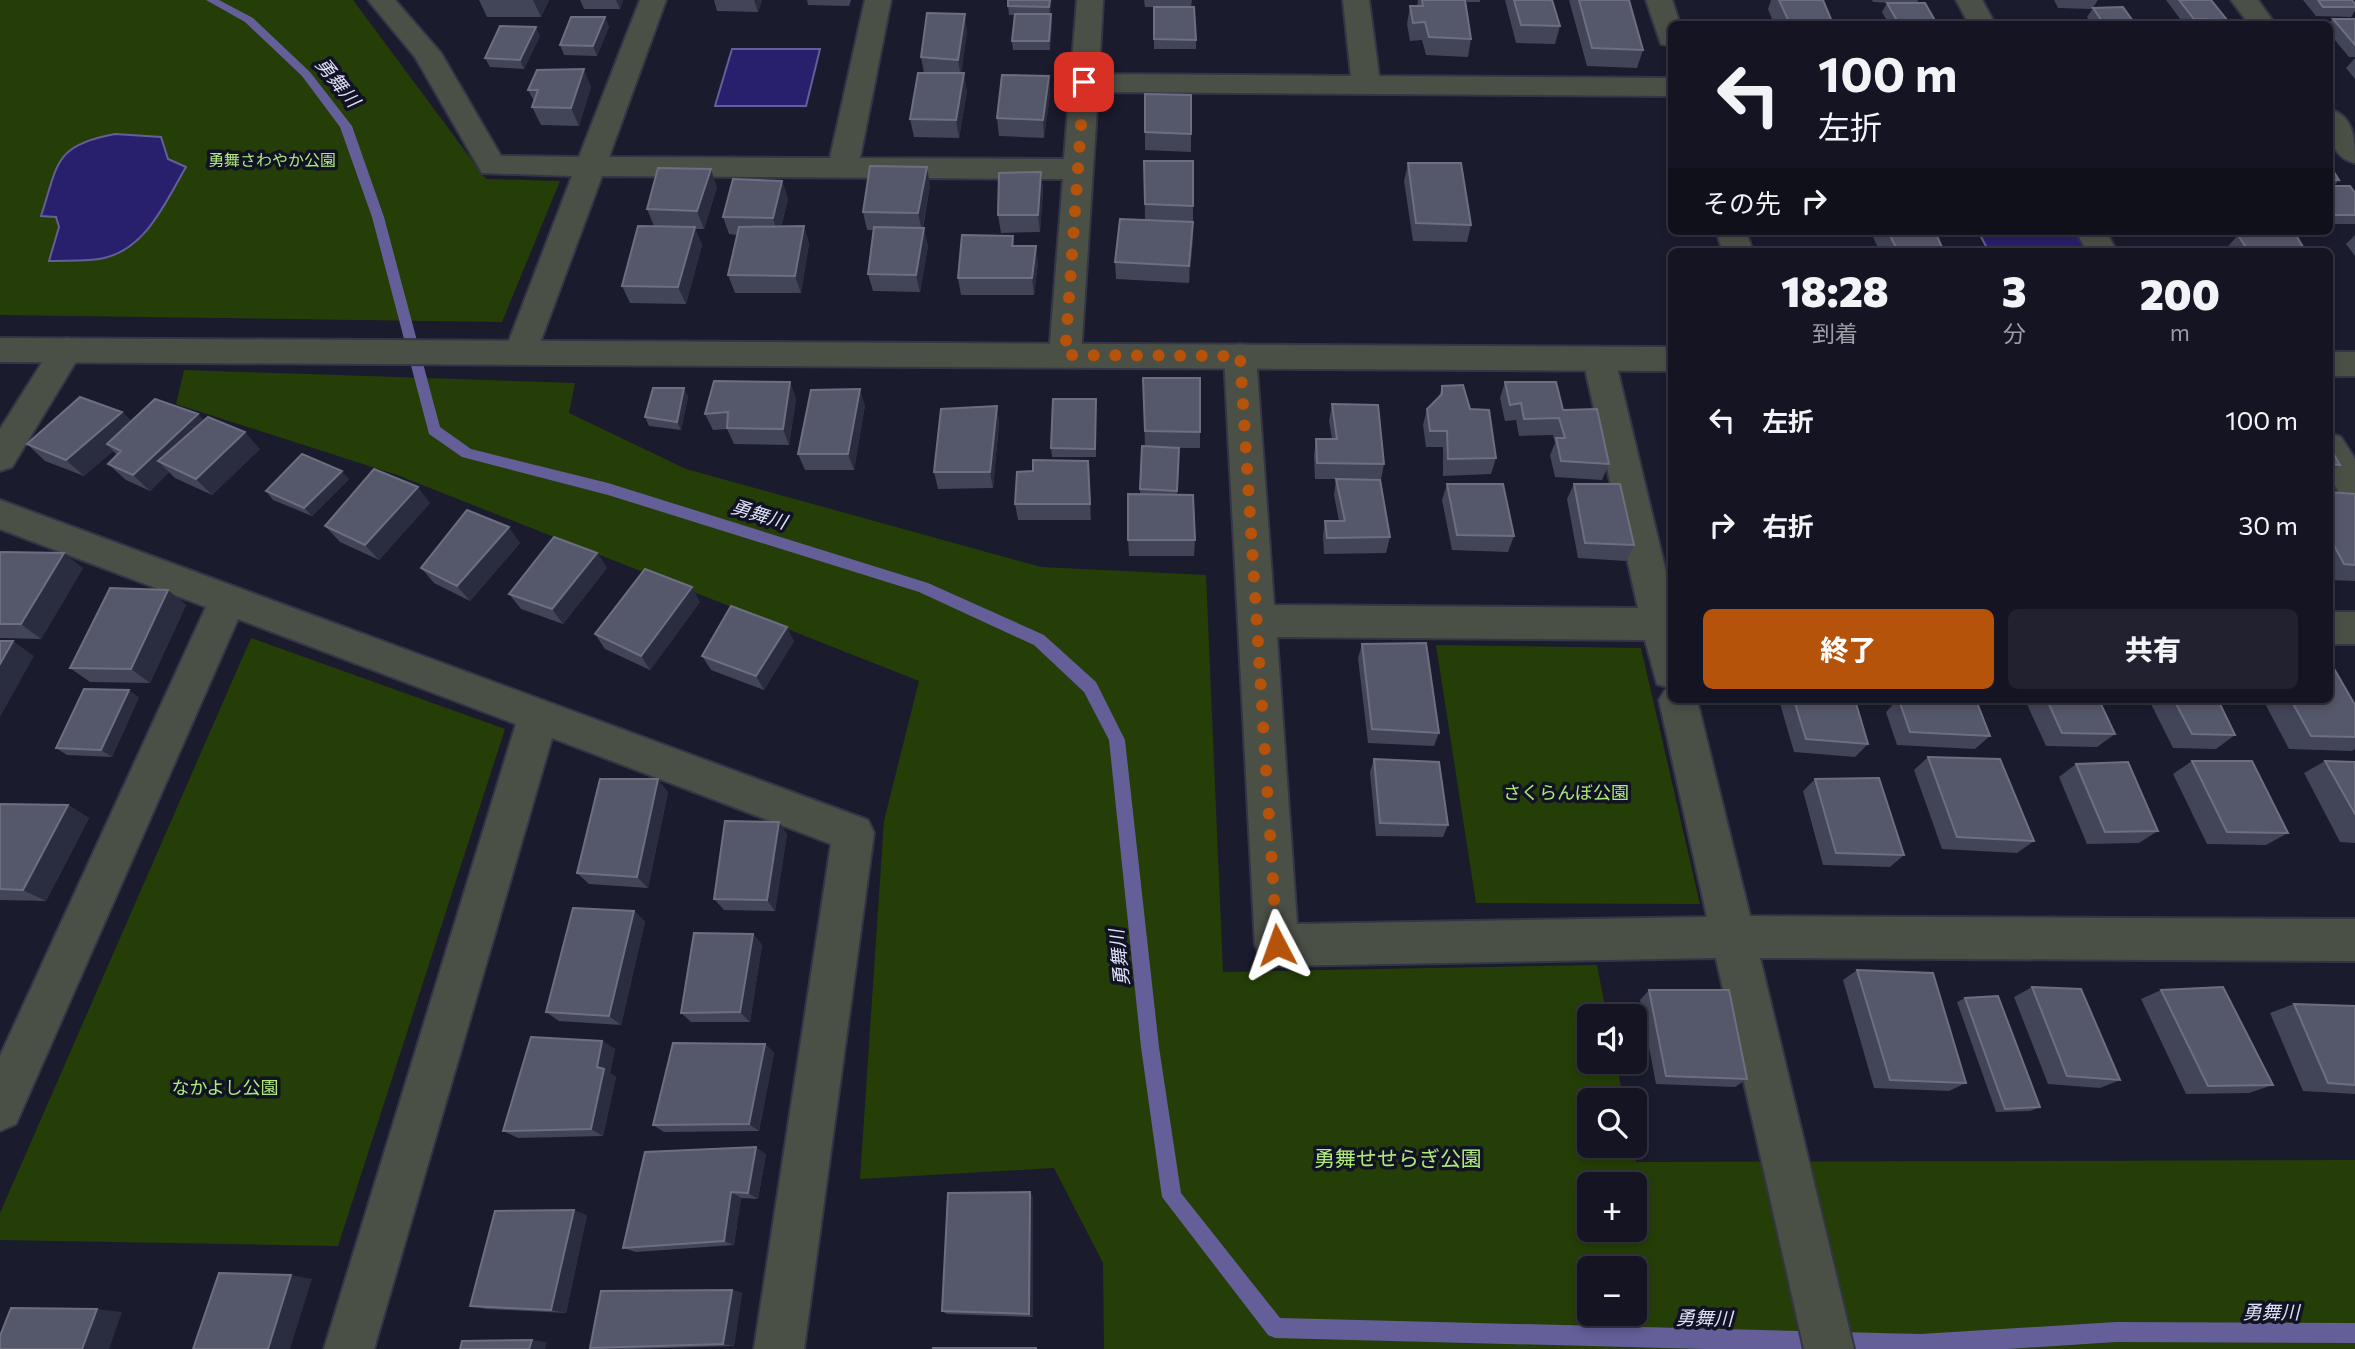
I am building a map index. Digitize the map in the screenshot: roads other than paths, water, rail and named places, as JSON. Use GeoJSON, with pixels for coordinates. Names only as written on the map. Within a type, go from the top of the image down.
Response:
{"type":"FeatureCollection","features":[{"type":"Feature","properties":{"kind":"street"},"geometry":{"type":"LineString","coordinates":[[381,0],[427,53],[492,166],[1078,169]]}},
{"type":"Feature","properties":{"kind":"street"},"geometry":{"type":"LineString","coordinates":[[522,351],[653,0]]}},
{"type":"Feature","properties":{"kind":"street"},"geometry":{"type":"LineString","coordinates":[[842,168],[878,0]]}},
{"type":"Feature","properties":{"kind":"street"},"geometry":{"type":"LineString","coordinates":[[1065,355],[1090,0]]}},
{"type":"Feature","properties":{"kind":"street"},"geometry":{"type":"LineString","coordinates":[[1356,0],[1366,85]]}},
{"type":"Feature","properties":{"kind":"street"},"geometry":{"type":"LineString","coordinates":[[1660,0],[1668,28]]}},
{"type":"Feature","properties":{"kind":"street"},"geometry":{"type":"LineString","coordinates":[[1969,0],[1980,21]]}},
{"type":"Feature","properties":{"kind":"street"},"geometry":{"type":"LineString","coordinates":[[2245,0],[2260,21]]}},
{"type":"Feature","properties":{"kind":"street"},"geometry":{"type":"LineString","coordinates":[[1084,82],[1668,87]]}},
{"type":"Feature","properties":{"kind":"street"},"geometry":{"type":"LineString","coordinates":[[2333,124],[2355,154]]}},
{"type":"Feature","properties":{"kind":"street"},"geometry":{"type":"LineString","coordinates":[[0,350],[1668,359]]}},
{"type":"Feature","properties":{"kind":"street"},"geometry":{"type":"LineString","coordinates":[[0,458],[67,350]]}},
{"type":"Feature","properties":{"kind":"street"},"geometry":{"type":"LineString","coordinates":[[1240,356],[1277,945],[1732,937],[2355,940]]}},
{"type":"Feature","properties":{"kind":"street"},"geometry":{"type":"LineString","coordinates":[[1599,359],[1666,624],[1668,643]]}},
{"type":"Feature","properties":{"kind":"street"},"geometry":{"type":"LineString","coordinates":[[2333,364],[2355,365]]}},
{"type":"Feature","properties":{"kind":"street"},"geometry":{"type":"LineString","coordinates":[[2333,453],[2355,489]]}},
{"type":"Feature","properties":{"kind":"street"},"geometry":{"type":"LineString","coordinates":[[0,514],[853,833],[779,1349]]}},
{"type":"Feature","properties":{"kind":"street"},"geometry":{"type":"LineString","coordinates":[[0,1108],[229,598]]}},
{"type":"Feature","properties":{"kind":"street"},"geometry":{"type":"LineString","coordinates":[[1256,621],[1666,624]]}},
{"type":"Feature","properties":{"kind":"street"},"geometry":{"type":"LineString","coordinates":[[2333,628],[2355,628]]}},
{"type":"Feature","properties":{"kind":"street"},"geometry":{"type":"LineString","coordinates":[[1679,703],[1829,1349]]}},
{"type":"Feature","properties":{"kind":"street"},"geometry":{"type":"LineString","coordinates":[[349,1349],[539,715]]}},
{"type":"Feature","properties":{"kind":"waterway","name":"勇舞川"},"geometry":{"type":"LineString","coordinates":[[211,0],[249,20],[306,74],[346,126],[378,217],[434,430],[467,453],[608,489],[923,587],[1039,640],[1090,687],[1117,740],[1150,1047],[1172,1197],[1275,1328],[1920,1344],[2116,1332],[2355,1333]]}},
{"type":"Feature","properties":{"kind":"park label","name":"勇舞さわやか公園"},"geometry":{"type":"Point","coordinates":[272,160]}},
{"type":"Feature","properties":{"kind":"park label","name":"さくらんぼ公園"},"geometry":{"type":"Point","coordinates":[1566,793]}},
{"type":"Feature","properties":{"kind":"park label","name":"なかよし公園"},"geometry":{"type":"Point","coordinates":[225,1088]}},
{"type":"Feature","properties":{"kind":"park label","name":"勇舞せせらぎ公園"},"geometry":{"type":"Point","coordinates":[1398,1159]}}]}
